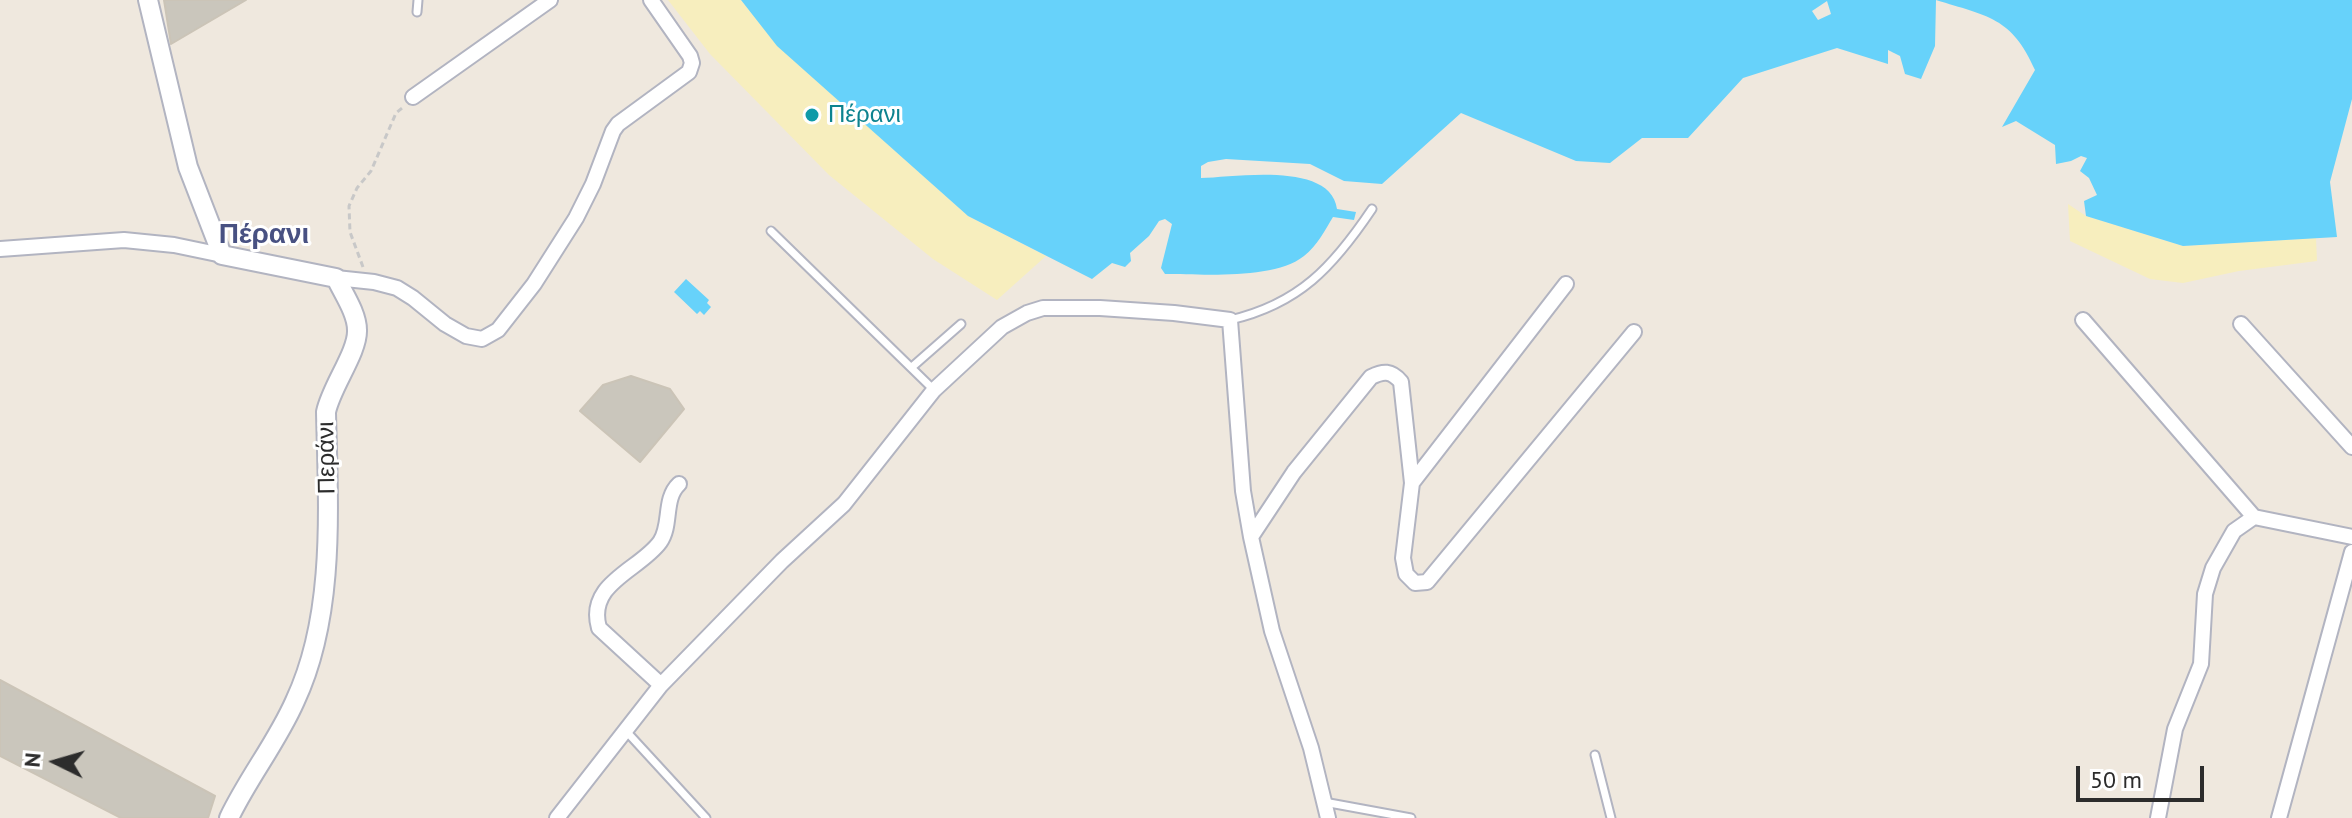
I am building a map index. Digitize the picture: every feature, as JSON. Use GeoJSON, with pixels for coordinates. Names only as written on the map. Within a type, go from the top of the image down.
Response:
{"type":"FeatureCollection","features":[{"type":"Feature","properties":{"kind":"street"},"geometry":{"type":"LineString","coordinates":[[148,0],[188,167],[222,255]]}},
{"type":"Feature","properties":{"kind":"street"},"geometry":{"type":"LineString","coordinates":[[413,97],[550,0]]}},
{"type":"Feature","properties":{"kind":"street"},"geometry":{"type":"LineString","coordinates":[[0,249],[124,240],[174,245],[397,288],[445,324],[466,336],[482,339],[498,330],[534,284],[576,218],[618,124],[689,72],[692,63],[690,56],[651,0]]}},
{"type":"Feature","properties":{"kind":"street","name":"Περάνι"},"geometry":{"type":"LineString","coordinates":[[229,818],[296,700],[318,621],[329,531],[326,412],[358,329],[336,278]]}},
{"type":"Feature","properties":{"kind":"street"},"geometry":{"type":"LineString","coordinates":[[1412,483],[1566,284]]}},
{"type":"Feature","properties":{"kind":"street"},"geometry":{"type":"LineString","coordinates":[[557,818],[661,685],[782,561],[844,504],[934,390],[1002,327],[1043,308],[1144,311],[1230,320],[1243,491],[1251,537],[1272,631],[1311,748],[1328,818]]}},
{"type":"Feature","properties":{"kind":"street"},"geometry":{"type":"LineString","coordinates":[[2083,320],[2254,517],[2352,537]]}},
{"type":"Feature","properties":{"kind":"street"},"geometry":{"type":"LineString","coordinates":[[2241,324],[2352,447]]}},
{"type":"Feature","properties":{"kind":"street"},"geometry":{"type":"LineString","coordinates":[[1251,537],[1294,472],[1371,377],[1381,372],[1394,373],[1401,382],[1412,483],[1403,558],[1406,574],[1415,583],[1427,582],[1634,332]]}},
{"type":"Feature","properties":{"kind":"street"},"geometry":{"type":"LineString","coordinates":[[661,685],[599,628],[595,615],[598,604],[619,575],[663,538],[673,490],[679,484]]}},
{"type":"Feature","properties":{"kind":"street"},"geometry":{"type":"LineString","coordinates":[[2158,818],[2175,729],[2201,664],[2205,594],[2213,568],[2234,531],[2254,517]]}},
{"type":"Feature","properties":{"kind":"street"},"geometry":{"type":"LineString","coordinates":[[2279,818],[2352,552]]}},
{"type":"Feature","properties":{"kind":"lane"},"geometry":{"type":"LineString","coordinates":[[417,12],[418,0]]}},
{"type":"Feature","properties":{"kind":"lane"},"geometry":{"type":"LineString","coordinates":[[1230,320],[1260,313],[1291,298],[1344,247],[1372,209]]}},
{"type":"Feature","properties":{"kind":"lane"},"geometry":{"type":"LineString","coordinates":[[771,231],[934,390]]}},
{"type":"Feature","properties":{"kind":"lane"},"geometry":{"type":"LineString","coordinates":[[912,367],[961,324]]}},
{"type":"Feature","properties":{"kind":"lane"},"geometry":{"type":"LineString","coordinates":[[626,731],[706,818]]}},
{"type":"Feature","properties":{"kind":"lane"},"geometry":{"type":"LineString","coordinates":[[1595,755],[1611,818]]}},
{"type":"Feature","properties":{"kind":"lane"},"geometry":{"type":"LineString","coordinates":[[1324,802],[1411,818]]}},
{"type":"Feature","properties":{"kind":"path"},"geometry":{"type":"LineString","coordinates":[[369,282],[350,232],[349,206],[357,188],[371,171],[396,113],[413,97]]}},
{"type":"Feature","properties":{"kind":"sand","name":"Πέρανι"},"geometry":{"type":"Polygon","coordinates":[[[668,0],[741,0],[778,46],[968,216],[1046,256],[997,300],[933,259],[829,175],[710,54],[668,0]]]}},
{"type":"Feature","properties":{"kind":"sand"},"geometry":{"type":"Polygon","coordinates":[[[2068,204],[2086,216],[2183,246],[2316,238],[2317,261],[2239,271],[2183,283],[2150,279],[2070,241],[2068,204]]]}},
{"type":"Feature","properties":{"kind":"water"},"geometry":{"type":"Polygon","coordinates":[[[741,0],[1936,0],[1935,46],[1921,79],[1905,74],[1900,56],[1888,50],[1888,64],[1837,48],[1743,78],[1688,138],[1642,138],[1610,163],[1576,161],[1461,113],[1382,184],[1344,181],[1310,164],[1226,159],[1208,162],[1201,166],[1201,178],[1280,175],[1300,178],[1318,184],[1331,194],[1337,209],[1356,212],[1354,220],[1333,217],[1313,248],[1291,264],[1257,272],[1217,275],[1165,274],[1161,268],[1172,224],[1165,219],[1159,221],[1149,236],[1130,253],[1131,261],[1125,267],[1112,263],[1092,279],[968,216],[777,46],[741,0]],[[1827,1],[1812,11],[1818,20],[1831,14],[1827,1]]]}},
{"type":"Feature","properties":{"kind":"water"},"geometry":{"type":"Polygon","coordinates":[[[1936,0],[2352,0],[2352,99],[2330,182],[2337,237],[2183,246],[2086,216],[2084,201],[2097,195],[2089,178],[2080,171],[2087,158],[2081,156],[2056,164],[2055,145],[2016,121],[2002,127],[2035,70],[2017,39],[1984,15],[1936,0]]]}},
{"type":"Feature","properties":{"kind":"water"},"geometry":{"type":"Polygon","coordinates":[[[686,279],[709,300],[707,303],[711,307],[704,315],[700,311],[697,314],[674,292],[686,279]]]}},
{"type":"Feature","properties":{"kind":"building"},"geometry":{"type":"Polygon","coordinates":[[[164,0],[246,0],[171,44],[164,0]]]}},
{"type":"Feature","properties":{"kind":"building"},"geometry":{"type":"Polygon","coordinates":[[[631,376],[670,389],[684,409],[640,462],[580,411],[603,385],[631,376]]]}},
{"type":"Feature","properties":{"kind":"building"},"geometry":{"type":"Polygon","coordinates":[[[0,680],[215,796],[208,818],[121,818],[0,756],[0,680]]]}},
{"type":"Feature","properties":{"kind":"place","name":"Πέρανι"},"geometry":{"type":"Point","coordinates":[812,115]}},
{"type":"Feature","properties":{"kind":"district","name":"Πέρανι"},"geometry":{"type":"Point","coordinates":[264,235]}}]}
